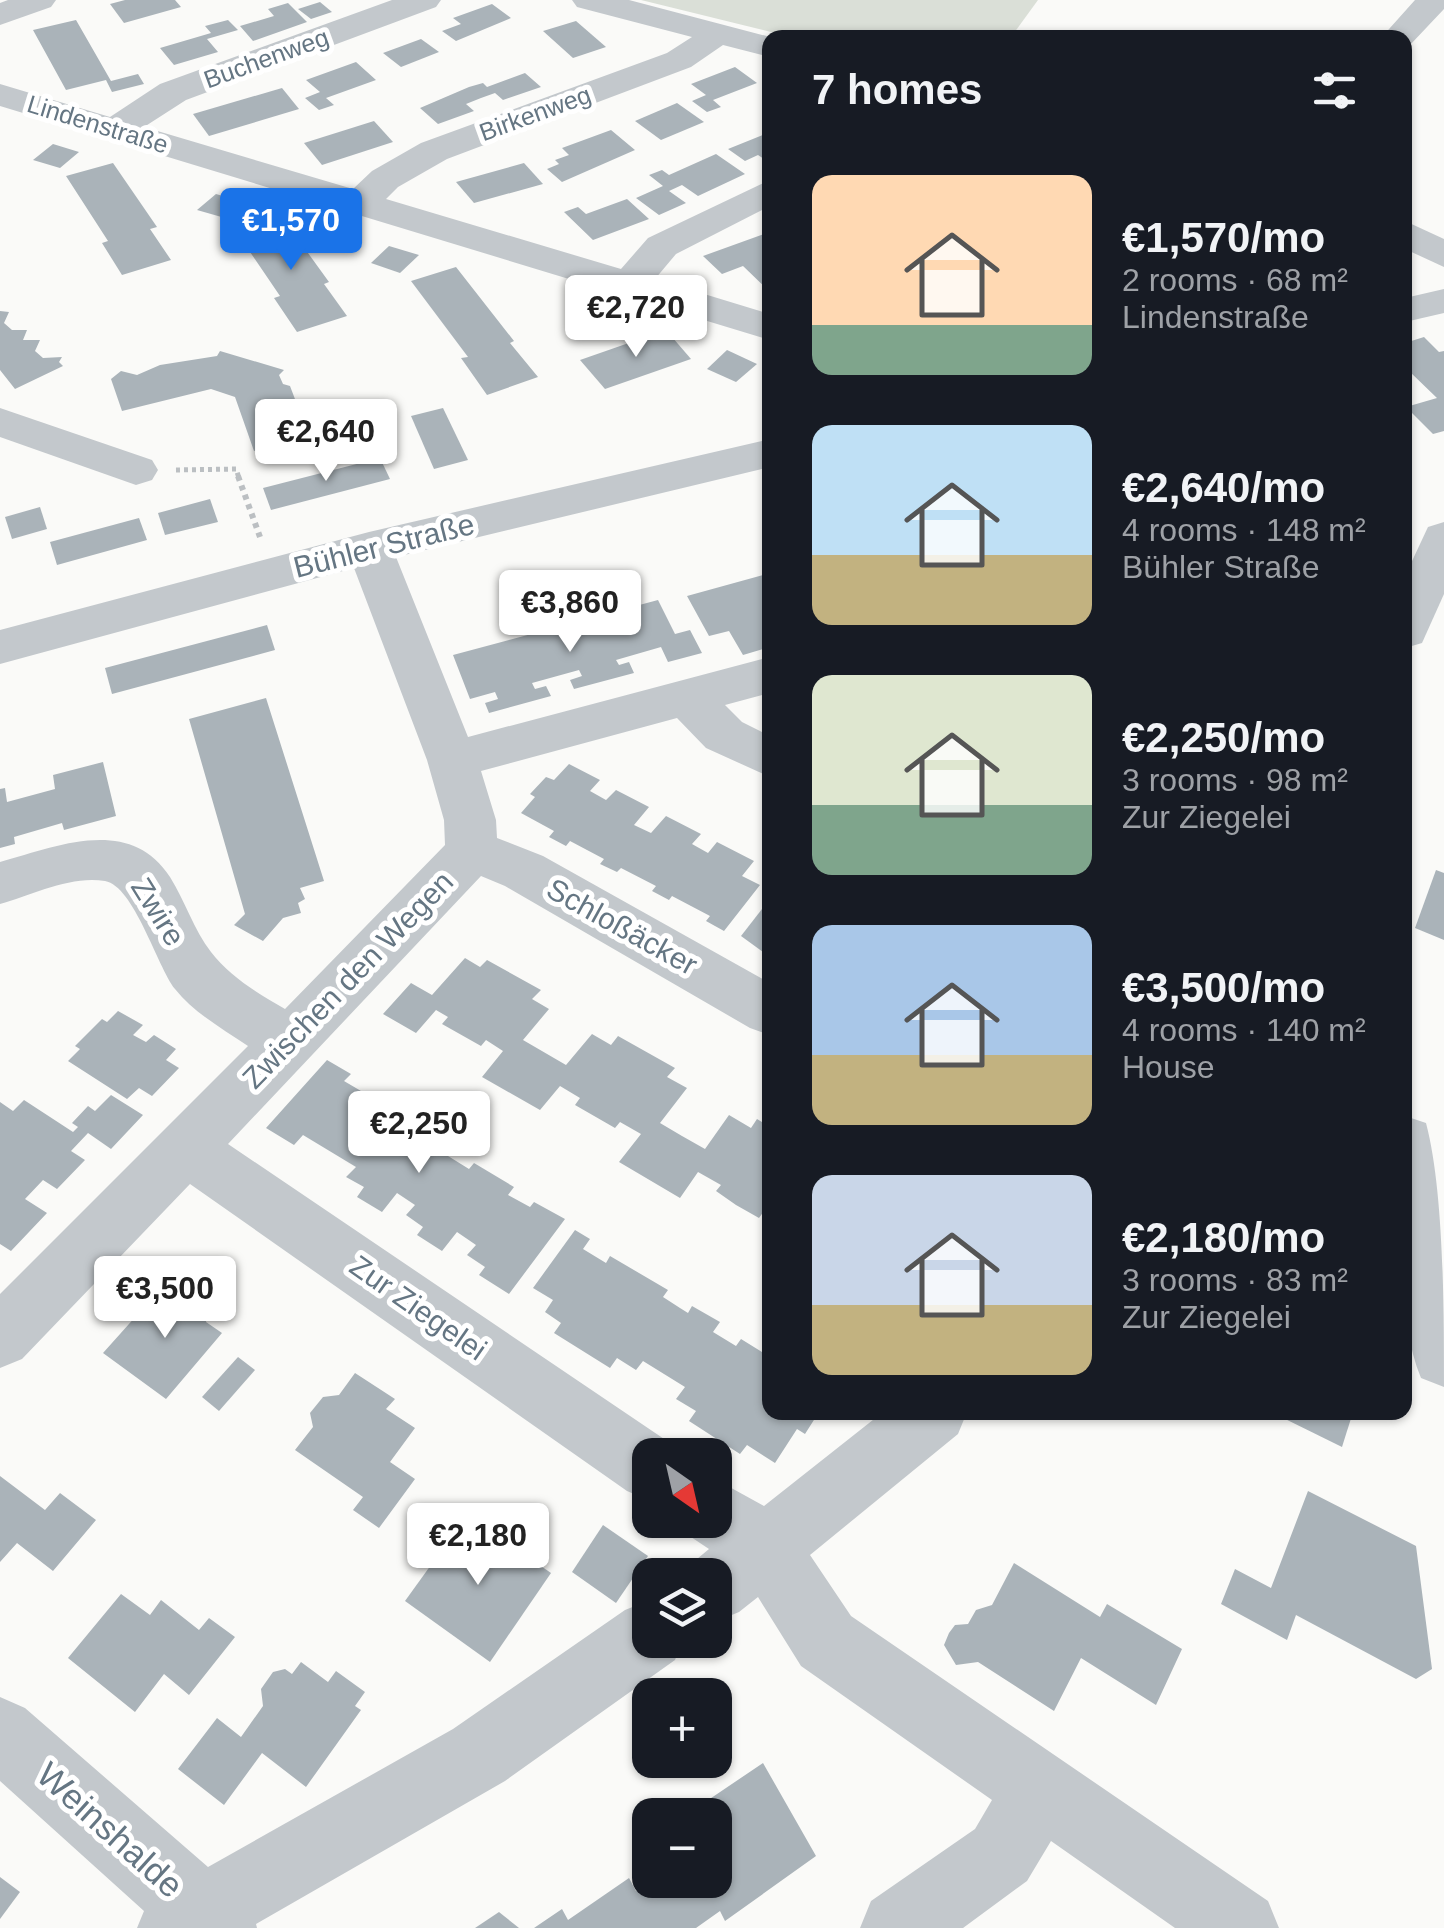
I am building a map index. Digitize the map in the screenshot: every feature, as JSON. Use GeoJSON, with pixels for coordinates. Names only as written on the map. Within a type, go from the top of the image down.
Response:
{"type":"FeatureCollection","features":[{"type":"Feature","properties":{"kind":"street"},"geometry":{"type":"LineString","coordinates":[[0,14],[39,0]]}},
{"type":"Feature","properties":{"kind":"street","name":"Buchenweg"},"geometry":{"type":"LineString","coordinates":[[116,129],[172,92],[424,0]]}},
{"type":"Feature","properties":{"kind":"street"},"geometry":{"type":"LineString","coordinates":[[589,0],[762,44]]}},
{"type":"Feature","properties":{"kind":"street"},"geometry":{"type":"LineString","coordinates":[[1406,30],[1434,0]]}},
{"type":"Feature","properties":{"kind":"street","name":"Birkenweg"},"geometry":{"type":"LineString","coordinates":[[360,204],[385,179],[434,151],[679,60],[704,45],[716,32]]}},
{"type":"Feature","properties":{"kind":"street","name":"Lindenstraße"},"geometry":{"type":"LineString","coordinates":[[0,95],[762,323]]}},
{"type":"Feature","properties":{"kind":"street"},"geometry":{"type":"LineString","coordinates":[[632,282],[662,246],[762,195]]}},
{"type":"Feature","properties":{"kind":"street"},"geometry":{"type":"LineString","coordinates":[[1412,237],[1444,254]]}},
{"type":"Feature","properties":{"kind":"street"},"geometry":{"type":"LineString","coordinates":[[1412,308],[1444,301]]}},
{"type":"Feature","properties":{"kind":"street"},"geometry":{"type":"LineString","coordinates":[[0,422],[136,470]]}},
{"type":"Feature","properties":{"kind":"street","name":"Bühler Straße"},"geometry":{"type":"LineString","coordinates":[[0,646],[369,548],[762,455]]}},
{"type":"Feature","properties":{"kind":"street"},"geometry":{"type":"LineString","coordinates":[[1412,614],[1444,538]]}},
{"type":"Feature","properties":{"kind":"street","name":"Zwischen den Wegen"},"geometry":{"type":"LineString","coordinates":[[0,1338],[440,888],[471,850],[470,820],[452,760],[369,548]]}},
{"type":"Feature","properties":{"kind":"street"},"geometry":{"type":"LineString","coordinates":[[452,760],[762,677]]}},
{"type":"Feature","properties":{"kind":"street"},"geometry":{"type":"LineString","coordinates":[[688,699],[724,734],[762,754]]}},
{"type":"Feature","properties":{"kind":"street","name":"Schloßäcker"},"geometry":{"type":"LineString","coordinates":[[471,850],[524,872],[762,1006]]}},
{"type":"Feature","properties":{"kind":"street","name":"Zwire"},"geometry":{"type":"LineString","coordinates":[[0,883],[83,861],[123,863],[140,877],[194,971],[241,1011],[288,1041]]}},
{"type":"Feature","properties":{"kind":"street","name":"Zur Ziegelei"},"geometry":{"type":"LineString","coordinates":[[186,1148],[632,1456]]}},
{"type":"Feature","properties":{"kind":"street"},"geometry":{"type":"LineString","coordinates":[[1412,1180],[1444,1356]]}},
{"type":"Feature","properties":{"kind":"street"},"geometry":{"type":"LineString","coordinates":[[923,1420],[731,1549],[826,1641],[1241,1928]]}},
{"type":"Feature","properties":{"kind":"street"},"geometry":{"type":"LineString","coordinates":[[199,1924],[480,1755],[632,1648]]}},
{"type":"Feature","properties":{"kind":"street","name":"Weinshalde"},"geometry":{"type":"LineString","coordinates":[[0,1733],[199,1924]]}},
{"type":"Feature","properties":{"kind":"street"},"geometry":{"type":"LineString","coordinates":[[898,1928],[1001,1855],[1040,1789]]}},
{"type":"Feature","properties":{"kind":"path"},"geometry":{"type":"LineString","coordinates":[[136,470],[236,469],[262,543]]}},
{"type":"Feature","properties":{"kind":"shaded area"},"geometry":{"type":"Polygon","coordinates":[[[641,0],[1038,0],[1016,30],[763,30],[641,0]]]}},
{"type":"Feature","properties":{"kind":"building"},"geometry":{"type":"Polygon","coordinates":[[[125,0],[175,0],[181,7],[124,23],[110,4],[125,0]]]}},
{"type":"Feature","properties":{"kind":"building"},"geometry":{"type":"Polygon","coordinates":[[[320,2],[332,12],[311,19],[298,9],[320,2]]]}},
{"type":"Feature","properties":{"kind":"building"},"geometry":{"type":"Polygon","coordinates":[[[288,3],[307,22],[253,41],[240,26],[274,16],[268,9],[288,3]]]}},
{"type":"Feature","properties":{"kind":"building"},"geometry":{"type":"Polygon","coordinates":[[[492,4],[511,18],[456,41],[442,31],[461,24],[453,18],[492,4]]]}},
{"type":"Feature","properties":{"kind":"building"},"geometry":{"type":"Polygon","coordinates":[[[76,20],[111,81],[138,74],[144,84],[112,92],[106,80],[66,90],[33,30],[76,20]]]}},
{"type":"Feature","properties":{"kind":"building"},"geometry":{"type":"Polygon","coordinates":[[[228,20],[238,30],[207,39],[218,52],[174,65],[160,48],[211,33],[205,26],[228,20]]]}},
{"type":"Feature","properties":{"kind":"building"},"geometry":{"type":"Polygon","coordinates":[[[576,21],[606,47],[573,58],[543,31],[576,21]]]}},
{"type":"Feature","properties":{"kind":"building"},"geometry":{"type":"Polygon","coordinates":[[[421,39],[439,52],[401,67],[383,53],[421,39]]]}},
{"type":"Feature","properties":{"kind":"building"},"geometry":{"type":"Polygon","coordinates":[[[356,62],[376,80],[326,98],[334,105],[319,110],[305,98],[320,92],[306,80],[356,62]]]}},
{"type":"Feature","properties":{"kind":"building"},"geometry":{"type":"Polygon","coordinates":[[[735,67],[757,83],[713,100],[721,107],[707,112],[692,101],[706,95],[691,84],[735,67]]]}},
{"type":"Feature","properties":{"kind":"building"},"geometry":{"type":"Polygon","coordinates":[[[525,73],[541,87],[503,100],[495,93],[481,98],[466,104],[474,111],[438,124],[420,108],[469,87],[483,83],[487,87],[525,73]]]}},
{"type":"Feature","properties":{"kind":"building"},"geometry":{"type":"Polygon","coordinates":[[[282,88],[299,109],[209,136],[193,114],[282,88]]]}},
{"type":"Feature","properties":{"kind":"building"},"geometry":{"type":"Polygon","coordinates":[[[677,103],[704,122],[661,140],[635,121],[677,103]]]}},
{"type":"Feature","properties":{"kind":"building"},"geometry":{"type":"Polygon","coordinates":[[[374,121],[393,142],[322,165],[304,143],[374,121]]]}},
{"type":"Feature","properties":{"kind":"building"},"geometry":{"type":"Polygon","coordinates":[[[611,130],[635,150],[562,182],[547,169],[559,164],[555,160],[569,155],[562,148],[611,130]]]}},
{"type":"Feature","properties":{"kind":"building"},"geometry":{"type":"Polygon","coordinates":[[[762,135],[762,158],[758,155],[745,161],[728,149],[762,135]]]}},
{"type":"Feature","properties":{"kind":"building"},"geometry":{"type":"Polygon","coordinates":[[[53,144],[79,152],[60,168],[33,160],[53,144]]]}},
{"type":"Feature","properties":{"kind":"building"},"geometry":{"type":"Polygon","coordinates":[[[716,154],[745,174],[698,196],[682,185],[669,191],[686,203],[659,215],[636,198],[663,186],[649,175],[662,170],[669,175],[716,154]]]}},
{"type":"Feature","properties":{"kind":"building"},"geometry":{"type":"Polygon","coordinates":[[[113,163],[157,227],[150,229],[171,260],[122,275],[102,243],[108,241],[66,176],[113,163]]]}},
{"type":"Feature","properties":{"kind":"building"},"geometry":{"type":"Polygon","coordinates":[[[524,163],[543,184],[474,203],[456,182],[524,163]]]}},
{"type":"Feature","properties":{"kind":"building"},"geometry":{"type":"Polygon","coordinates":[[[216,194],[243,202],[225,218],[197,210],[216,194]]]}},
{"type":"Feature","properties":{"kind":"building"},"geometry":{"type":"Polygon","coordinates":[[[627,199],[649,219],[593,240],[564,212],[578,207],[586,214],[627,199]]]}},
{"type":"Feature","properties":{"kind":"building"},"geometry":{"type":"Polygon","coordinates":[[[279,213],[329,282],[324,284],[347,316],[297,332],[274,298],[280,296],[233,227],[279,213]]]}},
{"type":"Feature","properties":{"kind":"building"},"geometry":{"type":"Polygon","coordinates":[[[762,235],[762,284],[743,266],[722,274],[703,256],[762,235]]]}},
{"type":"Feature","properties":{"kind":"building"},"geometry":{"type":"Polygon","coordinates":[[[389,246],[419,255],[400,273],[371,263],[389,246]]]}},
{"type":"Feature","properties":{"kind":"building"},"geometry":{"type":"Polygon","coordinates":[[[456,267],[538,377],[487,395],[461,358],[468,357],[411,281],[456,267]]]}},
{"type":"Feature","properties":{"kind":"building"},"geometry":{"type":"Polygon","coordinates":[[[0,311],[9,312],[4,323],[12,330],[27,330],[23,340],[40,340],[35,351],[43,358],[62,357],[59,362],[63,366],[15,389],[0,370],[0,311]]]}},
{"type":"Feature","properties":{"kind":"building"},"geometry":{"type":"Polygon","coordinates":[[[666,330],[691,359],[605,389],[580,360],[666,330]]]}},
{"type":"Feature","properties":{"kind":"building"},"geometry":{"type":"Polygon","coordinates":[[[1424,337],[1439,352],[1444,351],[1444,431],[1433,434],[1412,413],[1412,405],[1437,398],[1412,374],[1412,341],[1424,337]]]}},
{"type":"Feature","properties":{"kind":"building"},"geometry":{"type":"Polygon","coordinates":[[[727,350],[757,364],[736,382],[707,369],[727,350]]]}},
{"type":"Feature","properties":{"kind":"building"},"geometry":{"type":"Polygon","coordinates":[[[220,351],[284,370],[279,375],[283,384],[290,386],[298,407],[293,413],[298,423],[315,428],[310,437],[254,451],[235,397],[211,389],[122,411],[111,379],[121,371],[137,375],[160,365],[217,356],[220,351]]]}},
{"type":"Feature","properties":{"kind":"building"},"geometry":{"type":"Polygon","coordinates":[[[443,408],[468,460],[434,469],[411,416],[443,408]]]}},
{"type":"Feature","properties":{"kind":"building"},"geometry":{"type":"Polygon","coordinates":[[[380,458],[390,479],[271,510],[263,488],[380,458]]]}},
{"type":"Feature","properties":{"kind":"building"},"geometry":{"type":"Polygon","coordinates":[[[210,499],[218,522],[165,535],[158,513],[210,499]]]}},
{"type":"Feature","properties":{"kind":"building"},"geometry":{"type":"Polygon","coordinates":[[[40,507],[47,529],[12,539],[5,517],[40,507]]]}},
{"type":"Feature","properties":{"kind":"building"},"geometry":{"type":"Polygon","coordinates":[[[139,518],[147,540],[57,565],[50,542],[139,518]]]}},
{"type":"Feature","properties":{"kind":"building"},"geometry":{"type":"Polygon","coordinates":[[[762,575],[762,649],[743,655],[729,631],[709,636],[687,596],[762,575]]]}},
{"type":"Feature","properties":{"kind":"building"},"geometry":{"type":"Polygon","coordinates":[[[658,600],[675,634],[690,630],[702,653],[668,662],[661,647],[616,660],[619,665],[629,662],[634,673],[574,689],[570,680],[582,676],[579,670],[532,683],[535,689],[546,686],[551,696],[489,713],[485,703],[498,699],[495,692],[470,699],[453,655],[658,600]]]}},
{"type":"Feature","properties":{"kind":"building"},"geometry":{"type":"Polygon","coordinates":[[[267,625],[275,650],[112,694],[105,668],[267,625]]]}},
{"type":"Feature","properties":{"kind":"building"},"geometry":{"type":"Polygon","coordinates":[[[266,698],[324,881],[300,888],[305,899],[298,903],[301,913],[283,918],[263,941],[234,925],[245,914],[189,719],[266,698]]]}},
{"type":"Feature","properties":{"kind":"building"},"geometry":{"type":"Polygon","coordinates":[[[103,762],[116,816],[64,830],[62,823],[14,837],[15,844],[0,848],[0,789],[5,788],[7,802],[55,789],[53,775],[103,762]]]}},
{"type":"Feature","properties":{"kind":"building"},"geometry":{"type":"Polygon","coordinates":[[[569,764],[600,780],[590,791],[606,800],[616,790],[649,807],[634,825],[651,833],[666,816],[701,834],[692,844],[708,853],[717,842],[754,861],[742,876],[760,885],[724,931],[706,921],[710,916],[672,896],[669,900],[652,891],[656,886],[621,868],[617,872],[600,864],[604,859],[570,841],[566,846],[549,837],[554,831],[521,813],[535,797],[530,794],[546,777],[554,780],[569,764]]]}},
{"type":"Feature","properties":{"kind":"building"},"geometry":{"type":"Polygon","coordinates":[[[1436,870],[1444,873],[1444,940],[1415,928],[1436,870]]]}},
{"type":"Feature","properties":{"kind":"building"},"geometry":{"type":"Polygon","coordinates":[[[762,909],[762,951],[741,936],[762,909]]]}},
{"type":"Feature","properties":{"kind":"building"},"geometry":{"type":"Polygon","coordinates":[[[465,958],[480,967],[487,960],[541,990],[532,999],[549,1009],[523,1040],[566,1065],[592,1034],[611,1045],[618,1036],[675,1068],[667,1077],[687,1088],[660,1123],[705,1149],[729,1115],[751,1128],[757,1119],[762,1122],[762,1214],[759,1218],[736,1205],[716,1191],[721,1185],[698,1172],[680,1198],[619,1162],[641,1134],[620,1122],[615,1128],[575,1105],[580,1098],[560,1086],[540,1110],[482,1077],[503,1051],[486,1040],[481,1046],[442,1024],[448,1017],[436,1010],[416,1033],[383,1014],[411,983],[432,995],[465,958]]]}},
{"type":"Feature","properties":{"kind":"building"},"geometry":{"type":"Polygon","coordinates":[[[118,1011],[143,1025],[133,1035],[146,1042],[154,1035],[176,1049],[166,1060],[179,1068],[152,1096],[139,1088],[127,1099],[68,1061],[80,1049],[75,1046],[102,1019],[107,1022],[118,1011]]]}},
{"type":"Feature","properties":{"kind":"building"},"geometry":{"type":"Polygon","coordinates":[[[327,1060],[351,1074],[344,1081],[395,1111],[389,1119],[408,1130],[413,1124],[455,1148],[448,1156],[469,1169],[474,1163],[514,1187],[508,1195],[530,1207],[534,1202],[565,1219],[509,1294],[479,1275],[485,1267],[467,1255],[476,1245],[457,1232],[442,1251],[417,1235],[423,1227],[406,1215],[415,1205],[397,1193],[382,1212],[357,1197],[364,1187],[346,1177],[356,1167],[303,1135],[294,1145],[266,1128],[327,1060]]]}},
{"type":"Feature","properties":{"kind":"building"},"geometry":{"type":"Polygon","coordinates":[[[111,1095],[143,1115],[111,1149],[88,1133],[71,1151],[85,1160],[57,1189],[43,1180],[25,1199],[47,1213],[11,1251],[0,1244],[0,1102],[13,1111],[24,1100],[73,1132],[78,1127],[72,1123],[88,1106],[95,1111],[111,1095]]]}},
{"type":"Feature","properties":{"kind":"building"},"geometry":{"type":"Polygon","coordinates":[[[575,1230],[590,1239],[583,1249],[606,1263],[610,1256],[668,1290],[663,1297],[688,1313],[692,1306],[720,1322],[713,1332],[736,1346],[741,1339],[762,1352],[762,1420],[814,1420],[805,1434],[797,1429],[775,1463],[747,1445],[740,1454],[732,1449],[732,1438],[715,1438],[689,1421],[696,1411],[676,1399],[685,1387],[643,1361],[636,1370],[617,1358],[610,1368],[554,1333],[561,1323],[545,1312],[553,1300],[533,1288],[575,1230]]]}},
{"type":"Feature","properties":{"kind":"building"},"geometry":{"type":"Polygon","coordinates":[[[163,1286],[182,1299],[194,1295],[209,1304],[206,1322],[222,1333],[166,1399],[103,1353],[163,1286]]]}},
{"type":"Feature","properties":{"kind":"building"},"geometry":{"type":"Polygon","coordinates":[[[238,1357],[255,1370],[219,1411],[202,1397],[238,1357]]]}},
{"type":"Feature","properties":{"kind":"building"},"geometry":{"type":"Polygon","coordinates":[[[355,1373],[395,1399],[386,1409],[415,1428],[390,1462],[415,1479],[379,1528],[353,1510],[363,1497],[295,1450],[313,1427],[310,1413],[323,1397],[339,1395],[355,1373]]]}},
{"type":"Feature","properties":{"kind":"building"},"geometry":{"type":"Polygon","coordinates":[[[1287,1420],[1350,1420],[1342,1447],[1287,1420]]]}},
{"type":"Feature","properties":{"kind":"building"},"geometry":{"type":"Polygon","coordinates":[[[0,1476],[45,1510],[60,1493],[96,1520],[53,1571],[17,1543],[0,1562],[0,1476]]]}},
{"type":"Feature","properties":{"kind":"building"},"geometry":{"type":"Polygon","coordinates":[[[1308,1491],[1416,1546],[1432,1669],[1416,1679],[1296,1615],[1287,1640],[1221,1604],[1235,1569],[1271,1588],[1308,1491]]]}},
{"type":"Feature","properties":{"kind":"building"},"geometry":{"type":"Polygon","coordinates":[[[467,1515],[551,1573],[490,1662],[405,1601],[467,1515]]]}},
{"type":"Feature","properties":{"kind":"building"},"geometry":{"type":"Polygon","coordinates":[[[603,1525],[648,1556],[632,1558],[632,1580],[616,1603],[572,1572],[603,1525]]]}},
{"type":"Feature","properties":{"kind":"building"},"geometry":{"type":"Polygon","coordinates":[[[1014,1563],[1100,1617],[1107,1604],[1182,1649],[1156,1705],[1081,1658],[1054,1711],[978,1662],[956,1665],[944,1645],[949,1633],[955,1625],[968,1624],[976,1610],[992,1605],[1014,1563]]]}},
{"type":"Feature","properties":{"kind":"building"},"geometry":{"type":"Polygon","coordinates":[[[121,1594],[150,1615],[161,1600],[199,1630],[209,1618],[235,1637],[189,1695],[164,1674],[135,1712],[68,1658],[121,1594]]]}},
{"type":"Feature","properties":{"kind":"building"},"geometry":{"type":"Polygon","coordinates":[[[301,1662],[328,1682],[336,1671],[365,1692],[355,1706],[361,1710],[306,1787],[262,1753],[224,1805],[178,1769],[217,1718],[241,1737],[263,1706],[261,1689],[273,1672],[285,1669],[292,1674],[301,1662]]]}},
{"type":"Feature","properties":{"kind":"building"},"geometry":{"type":"Polygon","coordinates":[[[763,1763],[816,1856],[725,1921],[720,1911],[696,1928],[534,1928],[562,1909],[568,1920],[629,1878],[632,1898],[732,1898],[732,1798],[711,1798],[763,1763]]]}},
{"type":"Feature","properties":{"kind":"building"},"geometry":{"type":"Polygon","coordinates":[[[0,1877],[20,1892],[0,1919],[0,1877]]]}},
{"type":"Feature","properties":{"kind":"building"},"geometry":{"type":"Polygon","coordinates":[[[499,1912],[519,1928],[475,1928],[499,1912]]]}}]}
